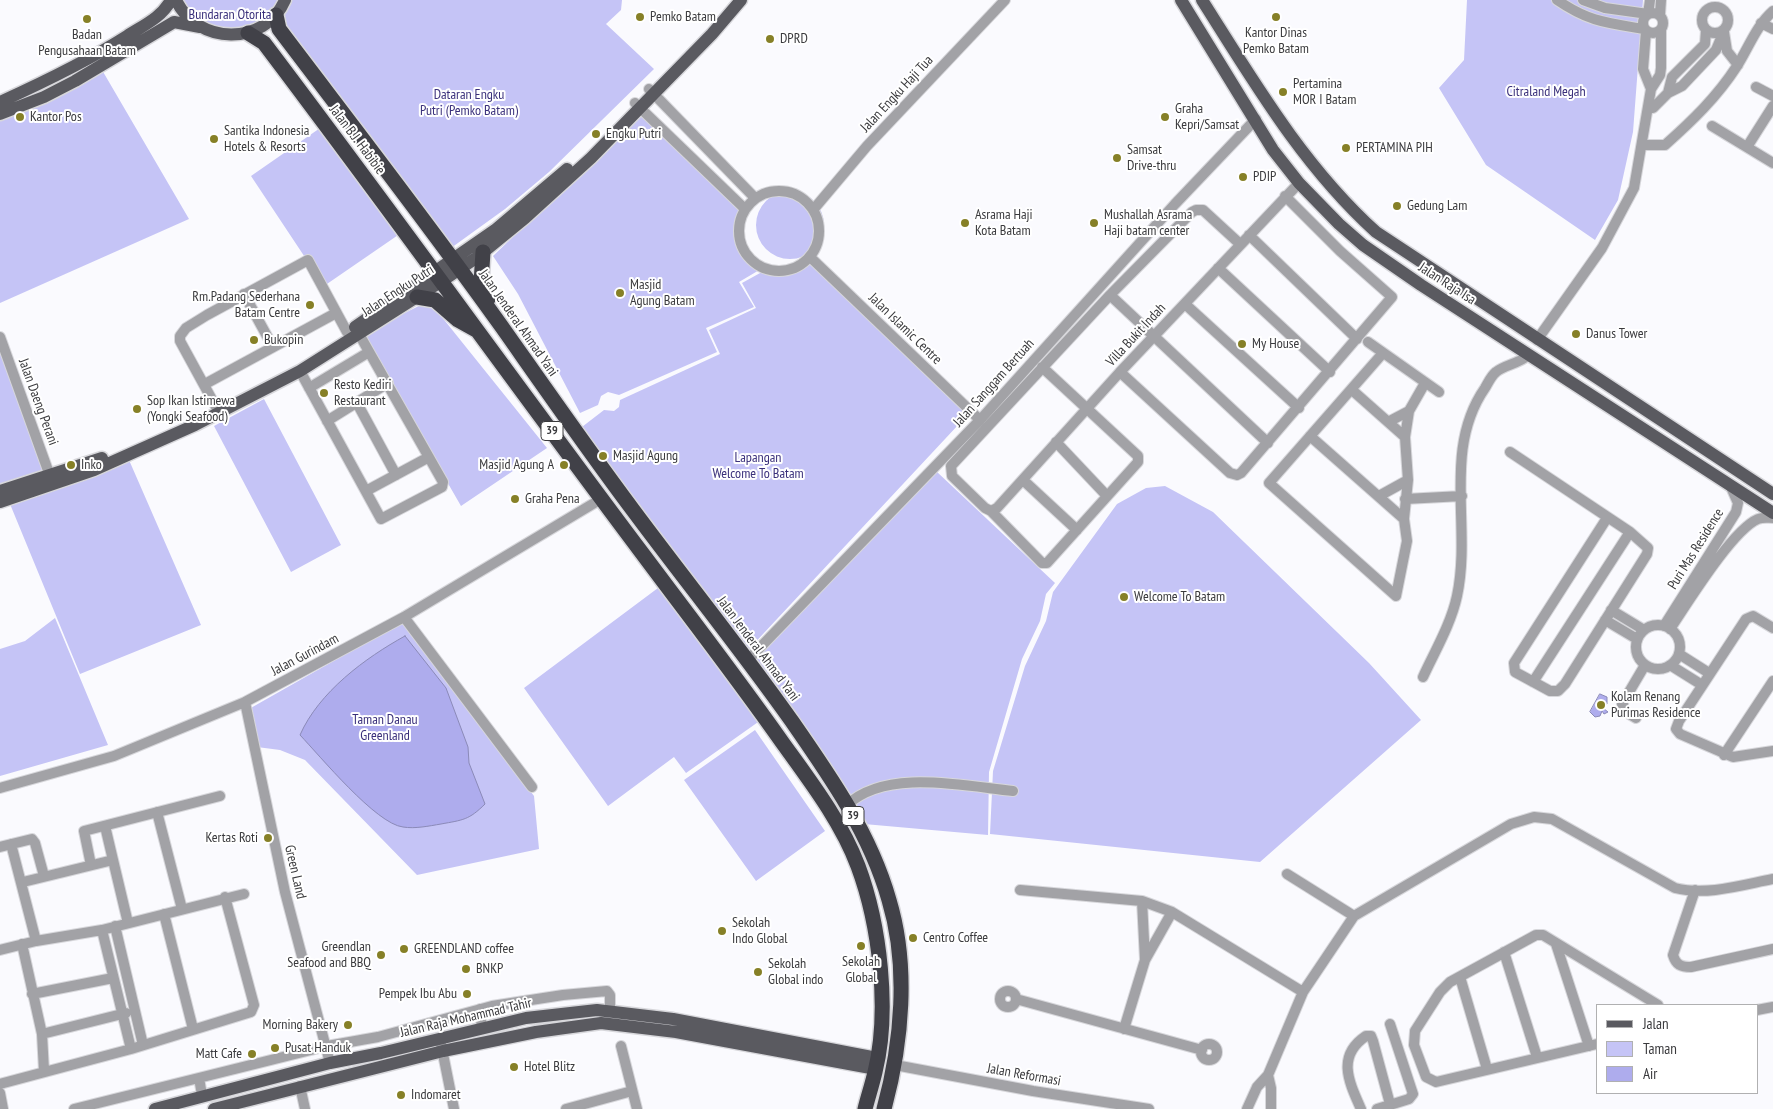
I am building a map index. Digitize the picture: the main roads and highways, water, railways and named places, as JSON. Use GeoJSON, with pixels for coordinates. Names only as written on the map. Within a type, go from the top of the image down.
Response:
{"type":"FeatureCollection","features":[{"type":"Feature","properties":{"kind":"highway","name":"Jalan B.J. Habibie"},"geometry":{"type":"LineString","coordinates":[[276,15],[276,23],[279,29],[456,265]]}},
{"type":"Feature","properties":{"kind":"highway","name":"Jalan B.J. Habibie"},"geometry":{"type":"LineString","coordinates":[[248,33],[264,43],[439,276]]}},
{"type":"Feature","properties":{"kind":"highway"},"geometry":{"type":"LineString","coordinates":[[483,252],[481,283],[493,315]]}},
{"type":"Feature","properties":{"kind":"highway","name":"Jalan Jenderal Ahmad Yani"},"geometry":{"type":"LineString","coordinates":[[456,265],[573,431],[748,660],[831,778],[847,805],[875,861],[890,902],[901,988],[895,1065],[884,1109]]}},
{"type":"Feature","properties":{"kind":"highway","name":"39"},"geometry":{"type":"LineString","coordinates":[[439,276],[601,499],[756,705],[817,790],[858,866],[872,910],[882,989],[880,1043],[877,1064],[864,1109]]}},
{"type":"Feature","properties":{"kind":"highway"},"geometry":{"type":"LineString","coordinates":[[417,297],[435,300],[458,320],[480,332]]}},
{"type":"Feature","properties":{"kind":"highway"},"geometry":{"type":"LineString","coordinates":[[662,580],[677,569]]}},
{"type":"Feature","properties":{"kind":"main road"},"geometry":{"type":"LineString","coordinates":[[0,114],[44,97],[103,58],[160,15],[171,0]]}},
{"type":"Feature","properties":{"kind":"main road"},"geometry":{"type":"LineString","coordinates":[[176,0],[188,18],[200,27],[215,34],[231,36],[248,33],[265,24],[276,15],[285,0]]}},
{"type":"Feature","properties":{"kind":"main road","name":"Jalan Engku Putri"},"geometry":{"type":"LineString","coordinates":[[652,91],[730,0]]}},
{"type":"Feature","properties":{"kind":"main road","name":"Jalan Engku Putri"},"geometry":{"type":"LineString","coordinates":[[0,502],[53,486],[129,456],[195,425],[300,370],[456,265],[483,252],[556,191],[741,0]]}},
{"type":"Feature","properties":{"kind":"main road","name":"Jalan Raja Isa"},"geometry":{"type":"LineString","coordinates":[[1180,0],[1256,119],[1273,150],[1298,182],[1339,224],[1379,257],[1773,513]]}},
{"type":"Feature","properties":{"kind":"main road","name":"Jalan Raja Isa"},"geometry":{"type":"LineString","coordinates":[[1202,0],[1269,105],[1321,177],[1356,214],[1390,242],[1773,494]]}},
{"type":"Feature","properties":{"kind":"main road"},"geometry":{"type":"LineString","coordinates":[[0,102],[66,72],[103,58],[174,22],[200,27]]}},
{"type":"Feature","properties":{"kind":"main road"},"geometry":{"type":"LineString","coordinates":[[1207,40],[1222,31]]}},
{"type":"Feature","properties":{"kind":"main road","name":"Jalan Engku Putri"},"geometry":{"type":"LineString","coordinates":[[456,265],[520,211],[638,105]]}},
{"type":"Feature","properties":{"kind":"main road"},"geometry":{"type":"LineString","coordinates":[[1379,257],[1390,242]]}},
{"type":"Feature","properties":{"kind":"main road","name":"Jalan Engku Putri"},"geometry":{"type":"LineString","coordinates":[[0,491],[50,476],[146,440],[216,407],[417,297],[439,276]]}},
{"type":"Feature","properties":{"kind":"main road"},"geometry":{"type":"LineString","coordinates":[[1675,449],[1684,435]]}},
{"type":"Feature","properties":{"kind":"main road","name":"Jalan Raja Mohammad Tahir"},"geometry":{"type":"LineString","coordinates":[[214,1109],[441,1045],[482,1028],[526,1018],[597,1010],[674,1019],[877,1064]]}},
{"type":"Feature","properties":{"kind":"main road","name":"Jalan Raja Mohammad Tahir"},"geometry":{"type":"LineString","coordinates":[[155,1109],[202,1095],[330,1063],[441,1045],[612,1022],[877,1064]]}},
{"type":"Feature","properties":{"kind":"water"},"geometry":{"type":"Polygon","coordinates":[[[405,636],[446,688],[468,747],[469,763],[485,804],[470,816],[460,820],[432,826],[408,828],[392,823],[378,814],[349,788],[300,735],[308,719],[331,691],[359,666],[405,636]]]}},
{"type":"Feature","properties":{"kind":"water","name":"Kolam Renang Purimas Residence"},"geometry":{"type":"Polygon","coordinates":[[[1600,694],[1607,697],[1607,704],[1603,708],[1608,712],[1604,714],[1602,711],[1600,716],[1595,717],[1590,712],[1600,694]]]}},
{"type":"Feature","properties":{"kind":"place","name":"Pemko Batam"},"geometry":{"type":"Point","coordinates":[640,17]}},
{"type":"Feature","properties":{"kind":"place","name":"Kantor Dinas Pemko Batam"},"geometry":{"type":"Point","coordinates":[1276,17]}},
{"type":"Feature","properties":{"kind":"place","name":"Badan Pengusahaan Batam"},"geometry":{"type":"Point","coordinates":[87,19]}},
{"type":"Feature","properties":{"kind":"place","name":"DPRD"},"geometry":{"type":"Point","coordinates":[770,39]}},
{"type":"Feature","properties":{"kind":"place","name":"Pertamina MOR I Batam"},"geometry":{"type":"Point","coordinates":[1283,92]}},
{"type":"Feature","properties":{"kind":"place","name":"Kantor Pos"},"geometry":{"type":"Point","coordinates":[20,117]}},
{"type":"Feature","properties":{"kind":"place","name":"Graha Kepri/Samsat"},"geometry":{"type":"Point","coordinates":[1165,117]}},
{"type":"Feature","properties":{"kind":"place","name":"Engku Putri"},"geometry":{"type":"Point","coordinates":[596,134]}},
{"type":"Feature","properties":{"kind":"place","name":"Santika Indonesia Hotels & Resorts"},"geometry":{"type":"Point","coordinates":[214,139]}},
{"type":"Feature","properties":{"kind":"place","name":"PERTAMINA PIH"},"geometry":{"type":"Point","coordinates":[1346,148]}},
{"type":"Feature","properties":{"kind":"place","name":"Samsat Drive-thru"},"geometry":{"type":"Point","coordinates":[1117,158]}},
{"type":"Feature","properties":{"kind":"place","name":"PDIP"},"geometry":{"type":"Point","coordinates":[1243,177]}},
{"type":"Feature","properties":{"kind":"place","name":"Gedung Lam"},"geometry":{"type":"Point","coordinates":[1397,206]}},
{"type":"Feature","properties":{"kind":"place","name":"Asrama Haji Kota Batam"},"geometry":{"type":"Point","coordinates":[965,223]}},
{"type":"Feature","properties":{"kind":"place","name":"Mushallah Asrama Haji batam center"},"geometry":{"type":"Point","coordinates":[1094,223]}},
{"type":"Feature","properties":{"kind":"place","name":"Masjid Agung Batam"},"geometry":{"type":"Point","coordinates":[620,293]}},
{"type":"Feature","properties":{"kind":"place","name":"Rm.Padang Sederhana Batam Centre"},"geometry":{"type":"Point","coordinates":[310,305]}},
{"type":"Feature","properties":{"kind":"place","name":"Danus Tower"},"geometry":{"type":"Point","coordinates":[1576,334]}},
{"type":"Feature","properties":{"kind":"place","name":"Bukopin"},"geometry":{"type":"Point","coordinates":[254,340]}},
{"type":"Feature","properties":{"kind":"place","name":"My House"},"geometry":{"type":"Point","coordinates":[1242,344]}},
{"type":"Feature","properties":{"kind":"place","name":"Resto Kediri Restaurant"},"geometry":{"type":"Point","coordinates":[324,393]}},
{"type":"Feature","properties":{"kind":"place","name":"Sop Ikan Istimewa (Yongki Seafood)"},"geometry":{"type":"Point","coordinates":[137,409]}},
{"type":"Feature","properties":{"kind":"place","name":"Masjid Agung"},"geometry":{"type":"Point","coordinates":[603,456]}},
{"type":"Feature","properties":{"kind":"place","name":"Inko"},"geometry":{"type":"Point","coordinates":[71,465]}},
{"type":"Feature","properties":{"kind":"place","name":"Masjid Agung A"},"geometry":{"type":"Point","coordinates":[564,465]}},
{"type":"Feature","properties":{"kind":"place","name":"Graha Pena"},"geometry":{"type":"Point","coordinates":[515,499]}},
{"type":"Feature","properties":{"kind":"place","name":"Welcome To Batam"},"geometry":{"type":"Point","coordinates":[1124,597]}},
{"type":"Feature","properties":{"kind":"place","name":"Kolam Renang Purimas Residence"},"geometry":{"type":"Point","coordinates":[1601,705]}},
{"type":"Feature","properties":{"kind":"place","name":"Kertas Roti"},"geometry":{"type":"Point","coordinates":[268,838]}},
{"type":"Feature","properties":{"kind":"place","name":"Sekolah Indo Global"},"geometry":{"type":"Point","coordinates":[722,931]}},
{"type":"Feature","properties":{"kind":"place","name":"Centro Coffee"},"geometry":{"type":"Point","coordinates":[913,938]}},
{"type":"Feature","properties":{"kind":"place","name":"Sekolah Global"},"geometry":{"type":"Point","coordinates":[861,946]}},
{"type":"Feature","properties":{"kind":"place","name":"GREENDLAND coffee"},"geometry":{"type":"Point","coordinates":[404,949]}},
{"type":"Feature","properties":{"kind":"place","name":"Greendlan Seafood and BBQ"},"geometry":{"type":"Point","coordinates":[381,955]}},
{"type":"Feature","properties":{"kind":"place","name":"BNKP"},"geometry":{"type":"Point","coordinates":[466,969]}},
{"type":"Feature","properties":{"kind":"place","name":"Sekolah Global indo"},"geometry":{"type":"Point","coordinates":[758,972]}},
{"type":"Feature","properties":{"kind":"place","name":"Pempek Ibu Abu"},"geometry":{"type":"Point","coordinates":[467,994]}},
{"type":"Feature","properties":{"kind":"place","name":"Morning Bakery"},"geometry":{"type":"Point","coordinates":[348,1025]}},
{"type":"Feature","properties":{"kind":"place","name":"Pusat Handuk"},"geometry":{"type":"Point","coordinates":[275,1048]}},
{"type":"Feature","properties":{"kind":"place","name":"Matt Cafe"},"geometry":{"type":"Point","coordinates":[252,1054]}},
{"type":"Feature","properties":{"kind":"place","name":"Hotel Blitz"},"geometry":{"type":"Point","coordinates":[514,1067]}},
{"type":"Feature","properties":{"kind":"place","name":"Indomaret"},"geometry":{"type":"Point","coordinates":[401,1095]}},
{"type":"Feature","properties":{"kind":"park label","name":"Bundaran Otorita"},"geometry":{"type":"Point","coordinates":[230,15]}},
{"type":"Feature","properties":{"kind":"park label","name":"Citraland Megah"},"geometry":{"type":"Point","coordinates":[1546,92]}},
{"type":"Feature","properties":{"kind":"park label","name":"Dataran Engku Putri (Pemko Batam)"},"geometry":{"type":"Point","coordinates":[469,104]}},
{"type":"Feature","properties":{"kind":"park label","name":"Lapangan Welcome To Batam"},"geometry":{"type":"Point","coordinates":[758,466]}},
{"type":"Feature","properties":{"kind":"park label","name":"Taman Danau Greenland"},"geometry":{"type":"Point","coordinates":[385,728]}}]}
